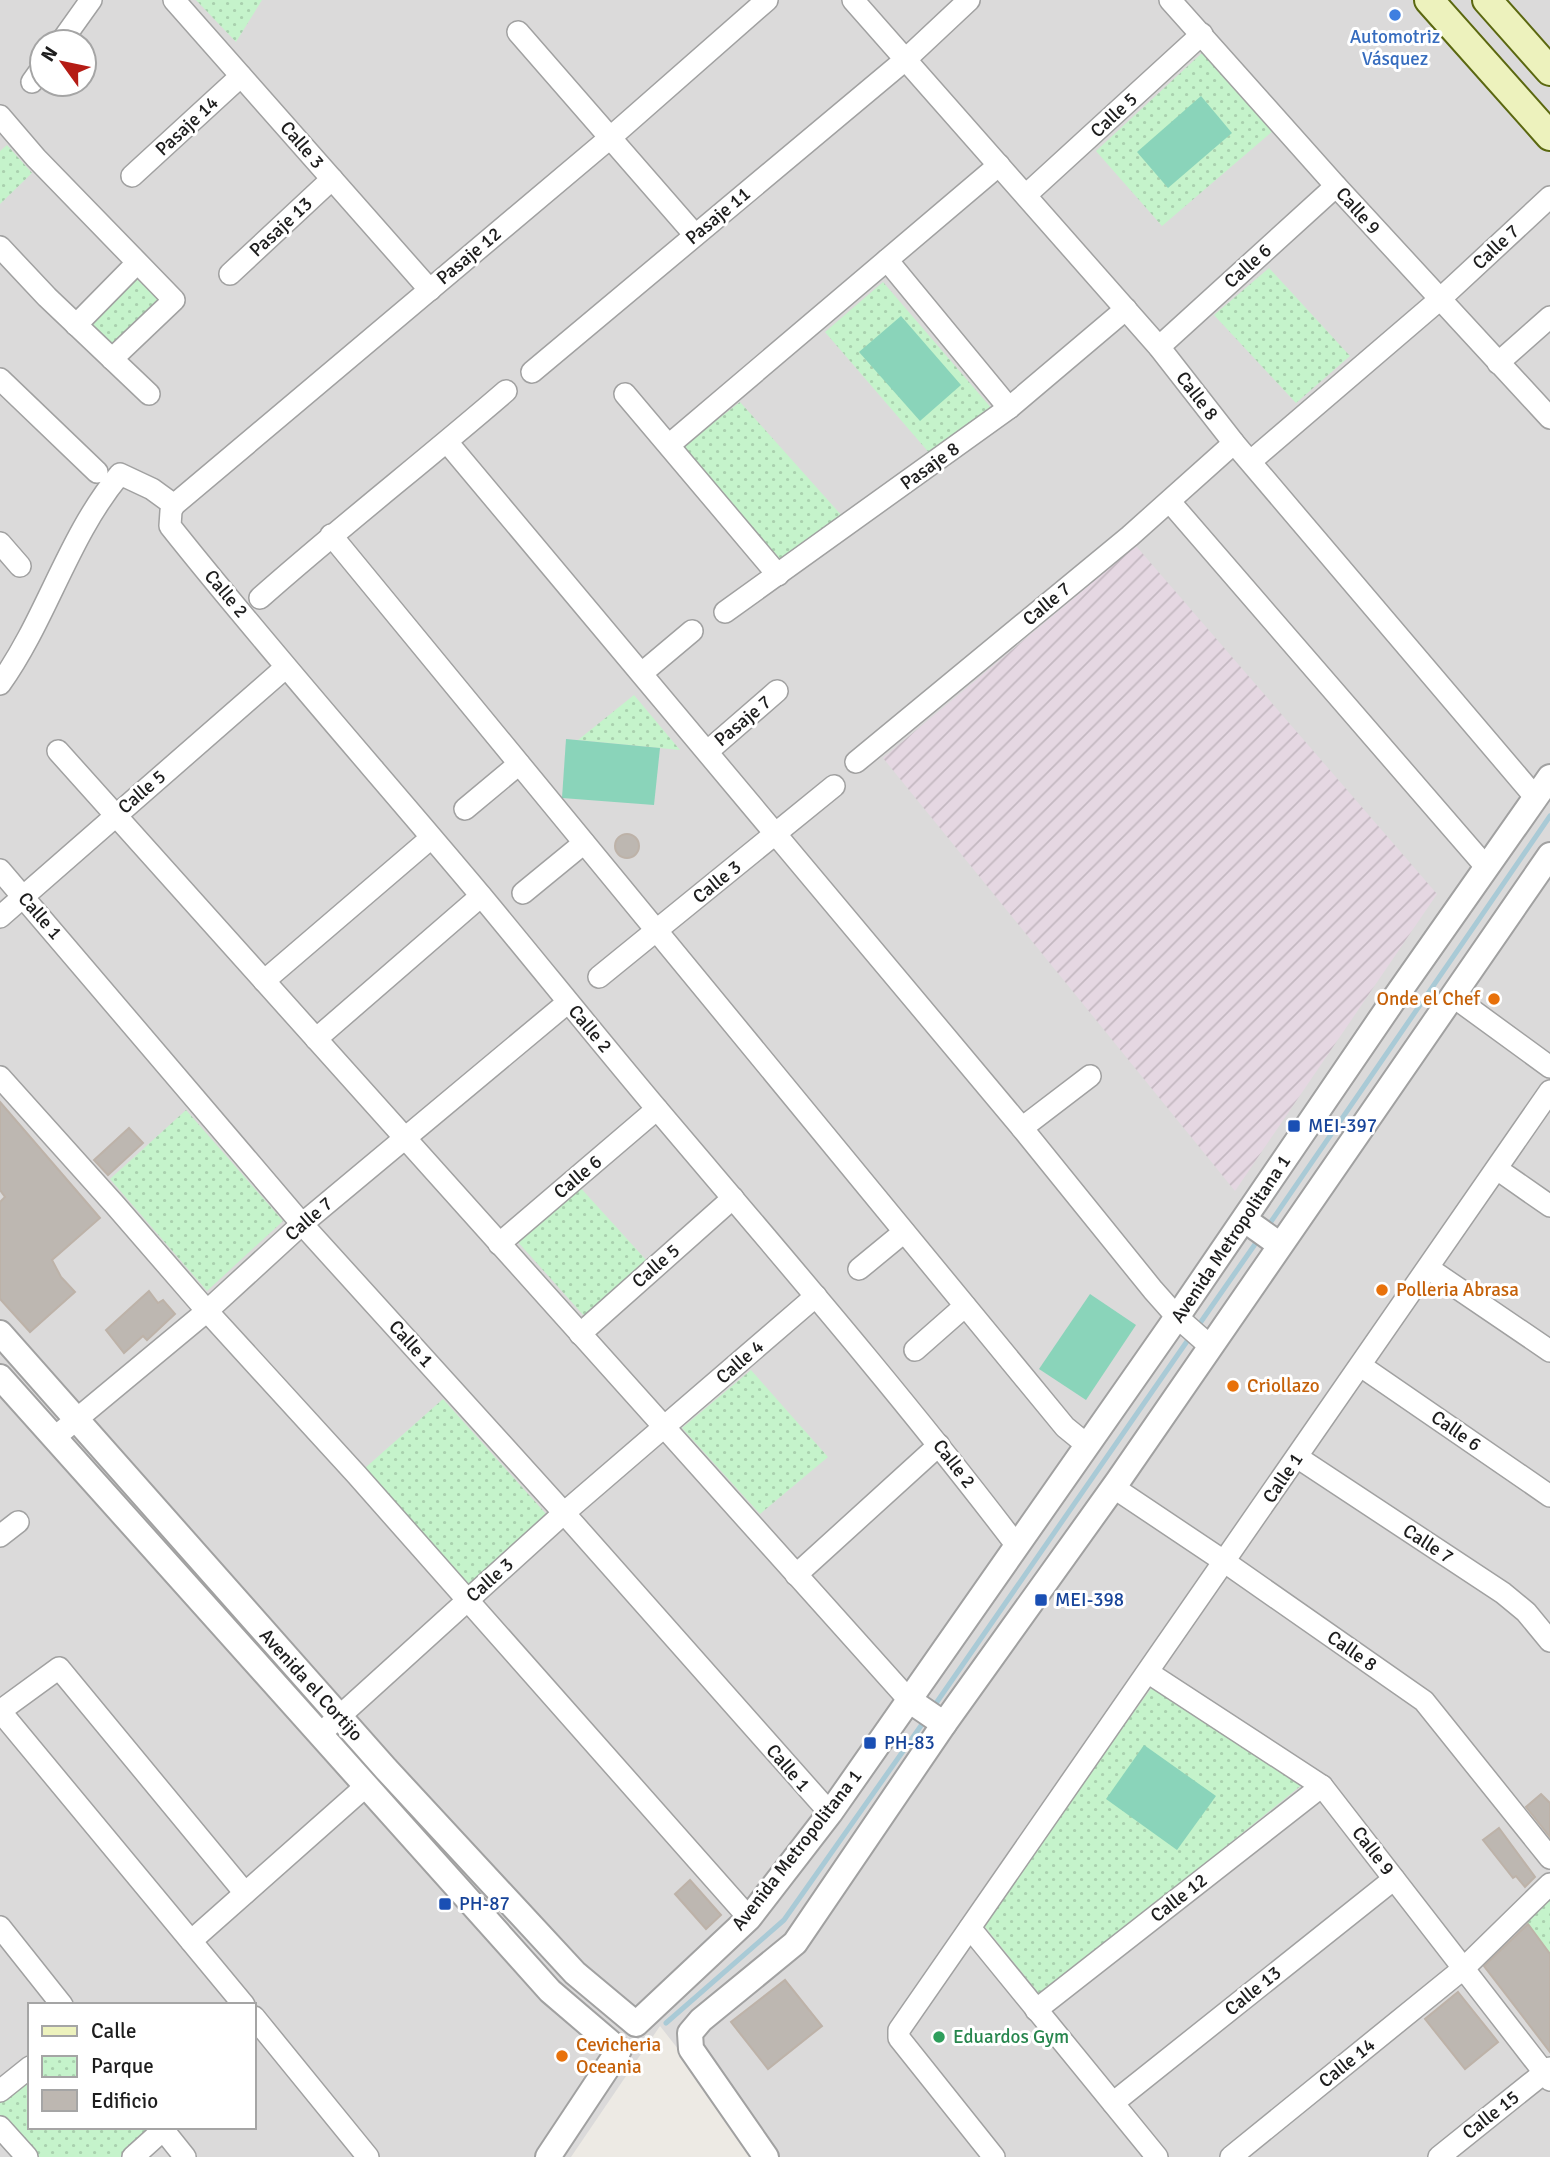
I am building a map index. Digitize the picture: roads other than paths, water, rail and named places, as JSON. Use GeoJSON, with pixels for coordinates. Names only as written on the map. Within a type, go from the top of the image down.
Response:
{"type":"FeatureCollection","features":[{"type":"Feature","properties":{"kind":"main road"},"geometry":{"type":"LineString","coordinates":[[1430,0],[1550,136]]}},
{"type":"Feature","properties":{"kind":"main road"},"geometry":{"type":"LineString","coordinates":[[1487,0],[1550,71]]}},
{"type":"Feature","properties":{"kind":"street"},"geometry":{"type":"LineString","coordinates":[[71,28],[91,0]]}},
{"type":"Feature","properties":{"kind":"street","name":"Calle 3"},"geometry":{"type":"LineString","coordinates":[[174,0],[430,290]]}},
{"type":"Feature","properties":{"kind":"street","name":"Pasaje 12"},"geometry":{"type":"LineString","coordinates":[[172,508],[611,137],[767,0]]}},
{"type":"Feature","properties":{"kind":"street","name":"Calle 8"},"geometry":{"type":"LineString","coordinates":[[853,0],[1159,346],[1234,443],[1543,787]]}},
{"type":"Feature","properties":{"kind":"street"},"geometry":{"type":"LineString","coordinates":[[905,60],[969,0]]}},
{"type":"Feature","properties":{"kind":"street","name":"Calle 9"},"geometry":{"type":"LineString","coordinates":[[1170,0],[1439,300],[1550,418]]}},
{"type":"Feature","properties":{"kind":"street"},"geometry":{"type":"LineString","coordinates":[[517,32],[695,235]]}},
{"type":"Feature","properties":{"kind":"street","name":"Calle 5"},"geometry":{"type":"LineString","coordinates":[[1026,195],[1202,34]]}},
{"type":"Feature","properties":{"kind":"street","name":"Pasaje 11"},"geometry":{"type":"LineString","coordinates":[[532,372],[905,60]]}},
{"type":"Feature","properties":{"kind":"street","name":"Pasaje 14"},"geometry":{"type":"LineString","coordinates":[[132,176],[241,75]]}},
{"type":"Feature","properties":{"kind":"street"},"geometry":{"type":"LineString","coordinates":[[0,116],[36,158],[174,300],[112,359]]}},
{"type":"Feature","properties":{"kind":"street"},"geometry":{"type":"LineString","coordinates":[[669,445],[999,165]]}},
{"type":"Feature","properties":{"kind":"street","name":"Pasaje 13"},"geometry":{"type":"LineString","coordinates":[[230,274],[332,179]]}},
{"type":"Feature","properties":{"kind":"street","name":"Calle 6"},"geometry":{"type":"LineString","coordinates":[[1159,346],[1336,186]]}},
{"type":"Feature","properties":{"kind":"street","name":"Calle 7"},"geometry":{"type":"LineString","coordinates":[[1251,461],[1439,300],[1550,197]]}},
{"type":"Feature","properties":{"kind":"street"},"geometry":{"type":"LineString","coordinates":[[0,247],[76,325],[149,394]]}},
{"type":"Feature","properties":{"kind":"street"},"geometry":{"type":"LineString","coordinates":[[887,260],[1010,408]]}},
{"type":"Feature","properties":{"kind":"street"},"geometry":{"type":"LineString","coordinates":[[76,325],[137,263]]}},
{"type":"Feature","properties":{"kind":"street","name":"Pasaje 8"},"geometry":{"type":"LineString","coordinates":[[725,612],[1010,408],[1126,309]]}},
{"type":"Feature","properties":{"kind":"street"},"geometry":{"type":"LineString","coordinates":[[1498,363],[1550,317]]}},
{"type":"Feature","properties":{"kind":"street"},"geometry":{"type":"LineString","coordinates":[[0,379],[97,472]]}},
{"type":"Feature","properties":{"kind":"street"},"geometry":{"type":"LineString","coordinates":[[260,598],[331,535],[506,391]]}},
{"type":"Feature","properties":{"kind":"street"},"geometry":{"type":"LineString","coordinates":[[625,394],[778,576]]}},
{"type":"Feature","properties":{"kind":"street"},"geometry":{"type":"LineString","coordinates":[[447,442],[1022,1128],[1153,1290],[1180,1320],[1206,1343]]}},
{"type":"Feature","properties":{"kind":"street","name":"Calle 7"},"geometry":{"type":"LineString","coordinates":[[856,762],[1170,502],[1234,443]]}},
{"type":"Feature","properties":{"kind":"street"},"geometry":{"type":"LineString","coordinates":[[0,684],[103,495],[120,474],[152,489],[172,508]]}},
{"type":"Feature","properties":{"kind":"street"},"geometry":{"type":"LineString","coordinates":[[1170,502],[1487,868]]}},
{"type":"Feature","properties":{"kind":"street","name":"Calle 2"},"geometry":{"type":"LineString","coordinates":[[172,508],[170,526],[285,668],[481,896],[657,1109],[817,1296],[939,1445],[1017,1546]]}},
{"type":"Feature","properties":{"kind":"street"},"geometry":{"type":"LineString","coordinates":[[331,535],[1065,1427],[1087,1445]]}},
{"type":"Feature","properties":{"kind":"street"},"geometry":{"type":"LineString","coordinates":[[0,543],[20,566]]}},
{"type":"Feature","properties":{"kind":"street"},"geometry":{"type":"LineString","coordinates":[[642,673],[692,631]]}},
{"type":"Feature","properties":{"kind":"street","name":"Calle 5"},"geometry":{"type":"LineString","coordinates":[[0,918],[285,668]]}},
{"type":"Feature","properties":{"kind":"street","name":"Pasaje 7"},"geometry":{"type":"LineString","coordinates":[[708,751],[778,691]]}},
{"type":"Feature","properties":{"kind":"street"},"geometry":{"type":"LineString","coordinates":[[58,751],[796,1575],[913,1702],[940,1721]]}},
{"type":"Feature","properties":{"kind":"street"},"geometry":{"type":"LineString","coordinates":[[465,809],[519,764]]}},
{"type":"Feature","properties":{"kind":"street","name":"Calle 3"},"geometry":{"type":"LineString","coordinates":[[599,977],[834,786]]}},
{"type":"Feature","properties":{"kind":"street","name":"Avenida Metropolitana 1"},"geometry":{"type":"LineString","coordinates":[[548,2157],[636,2024],[749,1918],[913,1702],[1087,1445],[1249,1222],[1392,1002],[1543,787]]}},
{"type":"Feature","properties":{"kind":"street"},"geometry":{"type":"LineString","coordinates":[[264,981],[430,838]]}},
{"type":"Feature","properties":{"kind":"street"},"geometry":{"type":"LineString","coordinates":[[523,892],[584,843]]}},
{"type":"Feature","properties":{"kind":"street"},"geometry":{"type":"LineString","coordinates":[[766,2157],[691,2049],[690,2033],[701,2020],[795,1944],[940,1721],[1113,1487],[1206,1343],[1454,997],[1550,855]]}},
{"type":"Feature","properties":{"kind":"street","name":"Calle 1"},"geometry":{"type":"LineString","coordinates":[[0,870],[302,1224],[564,1513],[830,1813]]}},
{"type":"Feature","properties":{"kind":"street"},"geometry":{"type":"LineString","coordinates":[[316,1039],[481,896]]}},
{"type":"Feature","properties":{"kind":"street"},"geometry":{"type":"LineString","coordinates":[[1454,997],[1550,1067]]}},
{"type":"Feature","properties":{"kind":"street","name":"Calle 7"},"geometry":{"type":"LineString","coordinates":[[54,1438],[207,1311],[302,1224],[568,1003]]}},
{"type":"Feature","properties":{"kind":"street"},"geometry":{"type":"LineString","coordinates":[[1022,1128],[1090,1076]]}},
{"type":"Feature","properties":{"kind":"street"},"geometry":{"type":"LineString","coordinates":[[0,1077],[749,1918]]}},
{"type":"Feature","properties":{"kind":"street","name":"Calle 1"},"geometry":{"type":"LineString","coordinates":[[994,2157],[899,2038],[899,2030],[1550,1091]]}},
{"type":"Feature","properties":{"kind":"street","name":"Calle 6"},"geometry":{"type":"LineString","coordinates":[[499,1244],[657,1109]]}},
{"type":"Feature","properties":{"kind":"street"},"geometry":{"type":"LineString","coordinates":[[1497,1169],[1550,1206]]}},
{"type":"Feature","properties":{"kind":"street","name":"Calle 5"},"geometry":{"type":"LineString","coordinates":[[580,1334],[733,1198]]}},
{"type":"Feature","properties":{"kind":"street"},"geometry":{"type":"LineString","coordinates":[[1249,1222],[1276,1242]]}},
{"type":"Feature","properties":{"kind":"street"},"geometry":{"type":"LineString","coordinates":[[859,1269],[905,1232]]}},
{"type":"Feature","properties":{"kind":"street"},"geometry":{"type":"LineString","coordinates":[[1428,1268],[1550,1351]]}},
{"type":"Feature","properties":{"kind":"street","name":"Calle 4"},"geometry":{"type":"LineString","coordinates":[[663,1427],[817,1296]]}},
{"type":"Feature","properties":{"kind":"street"},"geometry":{"type":"LineString","coordinates":[[915,1350],[965,1306]]}},
{"type":"Feature","properties":{"kind":"street","name":"Avenida el Cortijo"},"geometry":{"type":"LineString","coordinates":[[0,1333],[339,1717],[575,1973],[636,2024]]}},
{"type":"Feature","properties":{"kind":"street","name":"Calle 6"},"geometry":{"type":"LineString","coordinates":[[1361,1366],[1550,1496]]}},
{"type":"Feature","properties":{"kind":"street","name":"Avenida el Cortijo"},"geometry":{"type":"LineString","coordinates":[[0,1377],[550,1991],[620,2050]]}},
{"type":"Feature","properties":{"kind":"street","name":"Calle 3"},"geometry":{"type":"LineString","coordinates":[[320,1734],[663,1427]]}},
{"type":"Feature","properties":{"kind":"street"},"geometry":{"type":"LineString","coordinates":[[796,1575],[939,1445]]}},
{"type":"Feature","properties":{"kind":"street","name":"Calle 7"},"geometry":{"type":"LineString","coordinates":[[1297,1457],[1503,1593],[1526,1612],[1550,1641]]}},
{"type":"Feature","properties":{"kind":"street","name":"Calle 8"},"geometry":{"type":"LineString","coordinates":[[1113,1487],[1424,1701],[1550,1858]]}},
{"type":"Feature","properties":{"kind":"street"},"geometry":{"type":"LineString","coordinates":[[0,1536],[18,1522]]}},
{"type":"Feature","properties":{"kind":"street"},"geometry":{"type":"LineString","coordinates":[[242,2003],[0,1711],[59,1668],[245,1893]]}},
{"type":"Feature","properties":{"kind":"street","name":"Calle 9"},"geometry":{"type":"LineString","coordinates":[[1149,1673],[1322,1786],[1548,2074]]}},
{"type":"Feature","properties":{"kind":"street"},"geometry":{"type":"LineString","coordinates":[[191,1941],[366,1786]]}},
{"type":"Feature","properties":{"kind":"street","name":"Calle 12"},"geometry":{"type":"LineString","coordinates":[[1036,2010],[1322,1786]]}},
{"type":"Feature","properties":{"kind":"street","name":"Calle 13"},"geometry":{"type":"LineString","coordinates":[[1113,2103],[1394,1879]]}},
{"type":"Feature","properties":{"kind":"street","name":"Calle 14"},"geometry":{"type":"LineString","coordinates":[[1231,2157],[1464,1968],[1550,1884]]}},
{"type":"Feature","properties":{"kind":"street"},"geometry":{"type":"LineString","coordinates":[[0,1927],[60,2003]]}},
{"type":"Feature","properties":{"kind":"street"},"geometry":{"type":"LineString","coordinates":[[970,1928],[1157,2157]]}},
{"type":"Feature","properties":{"kind":"street"},"geometry":{"type":"LineString","coordinates":[[256,2019],[368,2157]]}},
{"type":"Feature","properties":{"kind":"street"},"geometry":{"type":"LineString","coordinates":[[0,2091],[28,2069]]}},
{"type":"Feature","properties":{"kind":"street","name":"Calle 15"},"geometry":{"type":"LineString","coordinates":[[1439,2157],[1548,2074]]}},
{"type":"Feature","properties":{"kind":"street"},"geometry":{"type":"LineString","coordinates":[[0,2127],[27,2157]]}},
{"type":"Feature","properties":{"kind":"street"},"geometry":{"type":"LineString","coordinates":[[133,2157],[162,2129],[185,2157]]}},
{"type":"Feature","properties":{"kind":"waterway"},"geometry":{"type":"LineString","coordinates":[[1266,1229],[1550,816]]}},
{"type":"Feature","properties":{"kind":"waterway"},"geometry":{"type":"LineString","coordinates":[[1198,1326],[1258,1240]]}},
{"type":"Feature","properties":{"kind":"waterway"},"geometry":{"type":"LineString","coordinates":[[932,1709],[1190,1337]]}},
{"type":"Feature","properties":{"kind":"waterway"},"geometry":{"type":"LineString","coordinates":[[666,2023],[784,1920],[925,1720]]}},
{"type":"Feature","properties":{"kind":"place","name":"Automotriz Vásquez"},"geometry":{"type":"Point","coordinates":[1395,15]}},
{"type":"Feature","properties":{"kind":"place","name":"Onde el Chef"},"geometry":{"type":"Point","coordinates":[1494,999]}},
{"type":"Feature","properties":{"kind":"place","name":"MEI-397"},"geometry":{"type":"Point","coordinates":[1294,1126]}},
{"type":"Feature","properties":{"kind":"place","name":"Polleria Abrasa"},"geometry":{"type":"Point","coordinates":[1382,1290]}},
{"type":"Feature","properties":{"kind":"place","name":"Criollazo"},"geometry":{"type":"Point","coordinates":[1233,1386]}},
{"type":"Feature","properties":{"kind":"place","name":"MEI-398"},"geometry":{"type":"Point","coordinates":[1041,1600]}},
{"type":"Feature","properties":{"kind":"place","name":"PH-83"},"geometry":{"type":"Point","coordinates":[870,1743]}},
{"type":"Feature","properties":{"kind":"place","name":"PH-87"},"geometry":{"type":"Point","coordinates":[445,1904]}},
{"type":"Feature","properties":{"kind":"place","name":"Eduardos Gym"},"geometry":{"type":"Point","coordinates":[939,2037]}},
{"type":"Feature","properties":{"kind":"place","name":"Cevicheria Oceania"},"geometry":{"type":"Point","coordinates":[562,2056]}}]}
